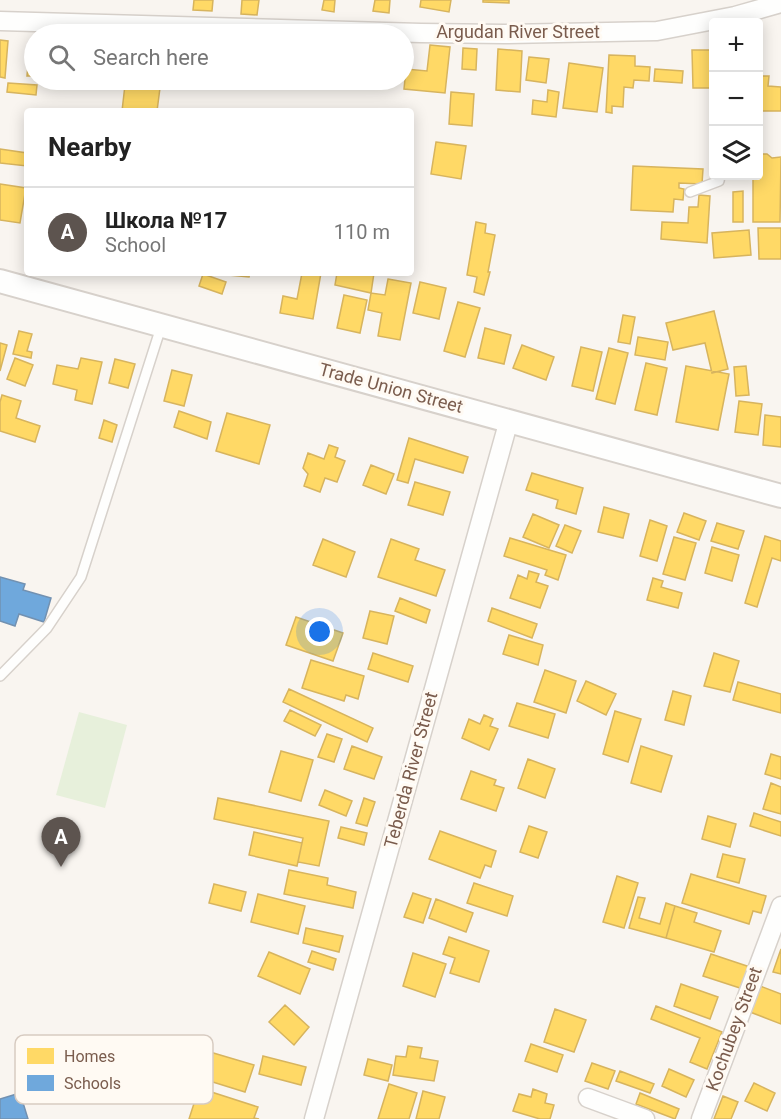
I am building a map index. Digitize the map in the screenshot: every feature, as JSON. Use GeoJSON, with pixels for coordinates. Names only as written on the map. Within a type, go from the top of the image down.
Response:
{"type":"FeatureCollection","features":[{"type":"Feature","properties":{"kind":"street","name":"Argudan River Street"},"geometry":{"type":"LineString","coordinates":[[732,18],[781,3]]}},
{"type":"Feature","properties":{"kind":"street","name":"Argudan River Street"},"geometry":{"type":"LineString","coordinates":[[0,21],[116,24]]}},
{"type":"Feature","properties":{"kind":"street","name":"Argudan River Street"},"geometry":{"type":"LineString","coordinates":[[414,32],[504,34],[657,31],[709,23]]}},
{"type":"Feature","properties":{"kind":"street","name":"Trade Union Street"},"geometry":{"type":"LineString","coordinates":[[0,281],[781,496]]}},
{"type":"Feature","properties":{"kind":"street","name":"Teberda River Street"},"geometry":{"type":"LineString","coordinates":[[314,1119],[509,420]]}},
{"type":"Feature","properties":{"kind":"street","name":"Kochubey Street"},"geometry":{"type":"LineString","coordinates":[[701,1119],[781,906]]}},
{"type":"Feature","properties":{"kind":"street"},"geometry":{"type":"LineString","coordinates":[[588,1098],[645,1119]]}},
{"type":"Feature","properties":{"kind":"lane"},"geometry":{"type":"LineString","coordinates":[[690,192],[719,180]]}},
{"type":"Feature","properties":{"kind":"lane"},"geometry":{"type":"LineString","coordinates":[[0,676],[47,628],[81,577],[162,324]]}},
{"type":"Feature","properties":{"kind":"green space"},"geometry":{"type":"Polygon","coordinates":[[[79,712],[127,725],[105,808],[56,795],[79,712]]]}},
{"type":"Feature","properties":{"kind":"building: Homes"},"geometry":{"type":"Polygon","coordinates":[[[194,0],[213,0],[212,11],[193,10],[194,0]]]}},
{"type":"Feature","properties":{"kind":"building: Homes"},"geometry":{"type":"Polygon","coordinates":[[[242,0],[259,0],[257,15],[241,14],[242,0]]]}},
{"type":"Feature","properties":{"kind":"building: Homes"},"geometry":{"type":"Polygon","coordinates":[[[324,0],[335,0],[334,12],[322,10],[324,0]]]}},
{"type":"Feature","properties":{"kind":"building: Homes"},"geometry":{"type":"Polygon","coordinates":[[[375,0],[390,0],[389,13],[373,11],[375,0]]]}},
{"type":"Feature","properties":{"kind":"building: Homes"},"geometry":{"type":"Polygon","coordinates":[[[421,0],[451,0],[449,12],[420,7],[421,0]]]}},
{"type":"Feature","properties":{"kind":"building: Homes"},"geometry":{"type":"Polygon","coordinates":[[[483,0],[509,0],[509,3],[483,2],[483,0]]]}},
{"type":"Feature","properties":{"kind":"building: Homes"},"geometry":{"type":"Polygon","coordinates":[[[0,40],[8,41],[5,78],[0,77],[0,40]]]}},
{"type":"Feature","properties":{"kind":"building: Homes"},"geometry":{"type":"Polygon","coordinates":[[[430,45],[450,47],[445,93],[414,90],[414,70],[427,71],[430,45]]]}},
{"type":"Feature","properties":{"kind":"building: Homes"},"geometry":{"type":"Polygon","coordinates":[[[463,48],[477,49],[476,70],[462,69],[463,48]]]}},
{"type":"Feature","properties":{"kind":"building: Homes"},"geometry":{"type":"Polygon","coordinates":[[[498,49],[522,51],[520,92],[496,90],[498,49]]]}},
{"type":"Feature","properties":{"kind":"building: Homes"},"geometry":{"type":"Polygon","coordinates":[[[692,50],[709,50],[709,88],[693,88],[692,50]]]}},
{"type":"Feature","properties":{"kind":"building: Homes"},"geometry":{"type":"Polygon","coordinates":[[[609,55],[635,56],[635,66],[650,67],[649,81],[634,80],[633,88],[624,87],[623,107],[612,106],[612,113],[606,112],[609,55]]]}},
{"type":"Feature","properties":{"kind":"building: Homes"},"geometry":{"type":"Polygon","coordinates":[[[529,57],[549,59],[546,83],[526,80],[529,57]]]}},
{"type":"Feature","properties":{"kind":"building: Homes"},"geometry":{"type":"Polygon","coordinates":[[[569,63],[603,68],[597,112],[563,108],[569,63]]]}},
{"type":"Feature","properties":{"kind":"building: Homes"},"geometry":{"type":"Polygon","coordinates":[[[655,69],[683,71],[682,83],[654,81],[655,69]]]}},
{"type":"Feature","properties":{"kind":"building: Homes"},"geometry":{"type":"Polygon","coordinates":[[[763,76],[769,76],[768,86],[781,87],[781,111],[763,111],[763,76]]]}},
{"type":"Feature","properties":{"kind":"building: Homes"},"geometry":{"type":"Polygon","coordinates":[[[8,83],[24,84],[24,90],[36,90],[36,95],[7,92],[8,83]]]}},
{"type":"Feature","properties":{"kind":"building: Homes"},"geometry":{"type":"Polygon","coordinates":[[[124,90],[160,90],[157,108],[122,108],[124,90]]]}},
{"type":"Feature","properties":{"kind":"building: Homes"},"geometry":{"type":"Polygon","coordinates":[[[548,90],[559,92],[556,117],[532,114],[533,100],[547,102],[548,90]]]}},
{"type":"Feature","properties":{"kind":"building: Homes"},"geometry":{"type":"Polygon","coordinates":[[[451,92],[474,94],[472,126],[449,124],[451,92]]]}},
{"type":"Feature","properties":{"kind":"building: Homes"},"geometry":{"type":"Polygon","coordinates":[[[436,142],[466,146],[461,179],[431,174],[436,142]]]}},
{"type":"Feature","properties":{"kind":"building: Homes"},"geometry":{"type":"Polygon","coordinates":[[[0,149],[24,153],[24,166],[0,163],[0,149]]]}},
{"type":"Feature","properties":{"kind":"building: Homes"},"geometry":{"type":"Polygon","coordinates":[[[763,154],[772,158],[781,157],[780,222],[753,222],[753,180],[763,180],[763,154]]]}},
{"type":"Feature","properties":{"kind":"building: Homes"},"geometry":{"type":"Polygon","coordinates":[[[633,166],[703,169],[702,184],[679,183],[679,188],[684,189],[683,200],[674,199],[673,212],[631,210],[633,166]]]}},
{"type":"Feature","properties":{"kind":"building: Homes"},"geometry":{"type":"Polygon","coordinates":[[[0,184],[24,188],[20,223],[0,220],[0,184]]]}},
{"type":"Feature","properties":{"kind":"building: Homes"},"geometry":{"type":"Polygon","coordinates":[[[743,191],[743,222],[733,222],[733,192],[743,191]]]}},
{"type":"Feature","properties":{"kind":"building: Homes"},"geometry":{"type":"Polygon","coordinates":[[[699,195],[710,196],[707,243],[661,239],[662,222],[688,223],[689,207],[698,207],[699,195]]]}},
{"type":"Feature","properties":{"kind":"building: Homes"},"geometry":{"type":"Polygon","coordinates":[[[476,222],[486,224],[485,233],[495,235],[484,295],[474,292],[477,277],[467,275],[476,222]]]}},
{"type":"Feature","properties":{"kind":"building: Homes"},"geometry":{"type":"Polygon","coordinates":[[[758,228],[781,228],[781,259],[759,259],[758,228]]]}},
{"type":"Feature","properties":{"kind":"building: Homes"},"geometry":{"type":"Polygon","coordinates":[[[749,230],[751,255],[714,258],[712,233],[749,230]]]}},
{"type":"Feature","properties":{"kind":"building: Homes"},"geometry":{"type":"Polygon","coordinates":[[[202,276],[226,282],[222,294],[199,286],[202,276]]]}},
{"type":"Feature","properties":{"kind":"building: Homes"},"geometry":{"type":"Polygon","coordinates":[[[301,276],[320,276],[313,319],[280,313],[283,296],[297,299],[301,276]]]}},
{"type":"Feature","properties":{"kind":"building: Homes"},"geometry":{"type":"Polygon","coordinates":[[[336,276],[374,276],[371,293],[335,285],[336,276]]]}},
{"type":"Feature","properties":{"kind":"building: Homes"},"geometry":{"type":"Polygon","coordinates":[[[388,279],[411,283],[400,340],[378,336],[382,313],[368,310],[371,293],[385,295],[388,279]]]}},
{"type":"Feature","properties":{"kind":"building: Homes"},"geometry":{"type":"Polygon","coordinates":[[[420,282],[446,288],[439,319],[413,313],[420,282]]]}},
{"type":"Feature","properties":{"kind":"building: Homes"},"geometry":{"type":"Polygon","coordinates":[[[344,295],[367,300],[360,333],[337,328],[344,295]]]}},
{"type":"Feature","properties":{"kind":"building: Homes"},"geometry":{"type":"Polygon","coordinates":[[[458,302],[480,308],[465,357],[444,351],[458,302]]]}},
{"type":"Feature","properties":{"kind":"building: Homes"},"geometry":{"type":"Polygon","coordinates":[[[714,311],[728,369],[712,373],[705,343],[673,350],[666,323],[714,311]]]}},
{"type":"Feature","properties":{"kind":"building: Homes"},"geometry":{"type":"Polygon","coordinates":[[[623,315],[635,317],[630,344],[618,342],[623,315]]]}},
{"type":"Feature","properties":{"kind":"building: Homes"},"geometry":{"type":"Polygon","coordinates":[[[485,328],[511,335],[504,364],[478,358],[485,328]]]}},
{"type":"Feature","properties":{"kind":"building: Homes"},"geometry":{"type":"Polygon","coordinates":[[[19,331],[32,334],[27,351],[32,352],[31,358],[13,354],[19,331]]]}},
{"type":"Feature","properties":{"kind":"building: Homes"},"geometry":{"type":"Polygon","coordinates":[[[638,337],[668,342],[665,360],[635,355],[638,337]]]}},
{"type":"Feature","properties":{"kind":"building: Homes"},"geometry":{"type":"Polygon","coordinates":[[[0,343],[7,345],[0,371],[0,343]]]}},
{"type":"Feature","properties":{"kind":"building: Homes"},"geometry":{"type":"Polygon","coordinates":[[[522,345],[554,357],[546,380],[513,368],[522,345]]]}},
{"type":"Feature","properties":{"kind":"building: Homes"},"geometry":{"type":"Polygon","coordinates":[[[581,347],[602,352],[593,391],[572,386],[581,347]]]}},
{"type":"Feature","properties":{"kind":"building: Homes"},"geometry":{"type":"Polygon","coordinates":[[[609,348],[628,353],[615,404],[596,399],[609,348]]]}},
{"type":"Feature","properties":{"kind":"building: Homes"},"geometry":{"type":"Polygon","coordinates":[[[15,358],[33,365],[25,386],[7,379],[15,358]]]}},
{"type":"Feature","properties":{"kind":"building: Homes"},"geometry":{"type":"Polygon","coordinates":[[[81,358],[102,362],[92,404],[75,400],[77,390],[53,384],[57,365],[78,369],[81,358]]]}},
{"type":"Feature","properties":{"kind":"building: Homes"},"geometry":{"type":"Polygon","coordinates":[[[115,359],[135,364],[128,388],[109,383],[115,359]]]}},
{"type":"Feature","properties":{"kind":"building: Homes"},"geometry":{"type":"Polygon","coordinates":[[[646,363],[667,368],[657,415],[635,410],[646,363]]]}},
{"type":"Feature","properties":{"kind":"building: Homes"},"geometry":{"type":"Polygon","coordinates":[[[686,366],[729,374],[718,430],[676,422],[686,366]]]}},
{"type":"Feature","properties":{"kind":"building: Homes"},"geometry":{"type":"Polygon","coordinates":[[[746,366],[749,395],[736,396],[734,367],[746,366]]]}},
{"type":"Feature","properties":{"kind":"building: Homes"},"geometry":{"type":"Polygon","coordinates":[[[172,370],[192,375],[184,406],[164,401],[172,370]]]}},
{"type":"Feature","properties":{"kind":"building: Homes"},"geometry":{"type":"Polygon","coordinates":[[[2,395],[21,401],[16,418],[40,426],[35,442],[0,431],[2,395]]]}},
{"type":"Feature","properties":{"kind":"building: Homes"},"geometry":{"type":"Polygon","coordinates":[[[739,401],[762,404],[758,435],[735,432],[739,401]]]}},
{"type":"Feature","properties":{"kind":"building: Homes"},"geometry":{"type":"Polygon","coordinates":[[[179,411],[211,422],[207,439],[174,427],[179,411]]]}},
{"type":"Feature","properties":{"kind":"building: Homes"},"geometry":{"type":"Polygon","coordinates":[[[227,413],[270,425],[259,464],[216,451],[227,413]]]}},
{"type":"Feature","properties":{"kind":"building: Homes"},"geometry":{"type":"Polygon","coordinates":[[[765,415],[781,417],[781,447],[763,445],[765,415]]]}},
{"type":"Feature","properties":{"kind":"building: Homes"},"geometry":{"type":"Polygon","coordinates":[[[104,420],[117,425],[112,442],[99,438],[104,420]]]}},
{"type":"Feature","properties":{"kind":"building: Homes"},"geometry":{"type":"Polygon","coordinates":[[[409,438],[468,457],[463,473],[415,459],[408,483],[397,480],[409,438]]]}},
{"type":"Feature","properties":{"kind":"building: Homes"},"geometry":{"type":"Polygon","coordinates":[[[329,445],[338,448],[335,457],[345,461],[337,482],[325,478],[320,492],[304,486],[308,474],[303,468],[308,453],[324,459],[329,445]]]}},
{"type":"Feature","properties":{"kind":"building: Homes"},"geometry":{"type":"Polygon","coordinates":[[[371,465],[394,474],[386,494],[363,485],[371,465]]]}},
{"type":"Feature","properties":{"kind":"building: Homes"},"geometry":{"type":"Polygon","coordinates":[[[532,473],[583,488],[576,514],[556,508],[558,500],[526,490],[532,473]]]}},
{"type":"Feature","properties":{"kind":"building: Homes"},"geometry":{"type":"Polygon","coordinates":[[[415,482],[450,492],[443,515],[408,505],[415,482]]]}},
{"type":"Feature","properties":{"kind":"building: Homes"},"geometry":{"type":"Polygon","coordinates":[[[604,507],[629,514],[623,538],[598,532],[604,507]]]}},
{"type":"Feature","properties":{"kind":"building: Homes"},"geometry":{"type":"Polygon","coordinates":[[[684,513],[706,521],[699,540],[677,532],[684,513]]]}},
{"type":"Feature","properties":{"kind":"building: Homes"},"geometry":{"type":"Polygon","coordinates":[[[533,514],[559,525],[549,548],[523,537],[533,514]]]}},
{"type":"Feature","properties":{"kind":"building: Homes"},"geometry":{"type":"Polygon","coordinates":[[[650,520],[667,526],[657,561],[640,556],[650,520]]]}},
{"type":"Feature","properties":{"kind":"building: Homes"},"geometry":{"type":"Polygon","coordinates":[[[717,523],[744,531],[738,549],[711,541],[717,523]]]}},
{"type":"Feature","properties":{"kind":"building: Homes"},"geometry":{"type":"Polygon","coordinates":[[[565,525],[581,531],[572,553],[556,546],[565,525]]]}},
{"type":"Feature","properties":{"kind":"building: Homes"},"geometry":{"type":"Polygon","coordinates":[[[765,536],[781,541],[781,561],[772,558],[757,607],[745,603],[765,536]]]}},
{"type":"Feature","properties":{"kind":"building: Homes"},"geometry":{"type":"Polygon","coordinates":[[[674,537],[696,543],[685,580],[663,574],[674,537]]]}},
{"type":"Feature","properties":{"kind":"building: Homes"},"geometry":{"type":"Polygon","coordinates":[[[510,538],[566,555],[558,580],[545,575],[547,570],[504,556],[510,538]]]}},
{"type":"Feature","properties":{"kind":"building: Homes"},"geometry":{"type":"Polygon","coordinates":[[[323,539],[355,552],[346,577],[313,565],[323,539]]]}},
{"type":"Feature","properties":{"kind":"building: Homes"},"geometry":{"type":"Polygon","coordinates":[[[391,539],[419,549],[415,560],[445,570],[436,596],[378,577],[391,539]]]}},
{"type":"Feature","properties":{"kind":"building: Homes"},"geometry":{"type":"Polygon","coordinates":[[[712,547],[739,555],[732,581],[705,573],[712,547]]]}},
{"type":"Feature","properties":{"kind":"building: Homes"},"geometry":{"type":"Polygon","coordinates":[[[529,571],[539,574],[536,582],[548,586],[540,608],[510,598],[518,575],[527,579],[529,571]]]}},
{"type":"Feature","properties":{"kind":"building: Homes"},"geometry":{"type":"Polygon","coordinates":[[[653,578],[663,581],[661,587],[682,593],[678,608],[647,600],[653,578]]]}},
{"type":"Feature","properties":{"kind":"building: Homes"},"geometry":{"type":"Polygon","coordinates":[[[400,598],[430,610],[426,623],[395,611],[400,598]]]}},
{"type":"Feature","properties":{"kind":"building: Homes"},"geometry":{"type":"Polygon","coordinates":[[[492,608],[537,624],[532,638],[488,621],[492,608]]]}},
{"type":"Feature","properties":{"kind":"building: Homes"},"geometry":{"type":"Polygon","coordinates":[[[370,611],[394,616],[387,644],[363,638],[370,611]]]}},
{"type":"Feature","properties":{"kind":"building: Homes"},"geometry":{"type":"Polygon","coordinates":[[[296,617],[343,633],[333,661],[286,645],[296,617]]]}},
{"type":"Feature","properties":{"kind":"building: Homes"},"geometry":{"type":"Polygon","coordinates":[[[509,635],[543,645],[538,665],[503,654],[509,635]]]}},
{"type":"Feature","properties":{"kind":"building: Homes"},"geometry":{"type":"Polygon","coordinates":[[[373,653],[413,666],[408,682],[368,669],[373,653]]]}},
{"type":"Feature","properties":{"kind":"building: Homes"},"geometry":{"type":"Polygon","coordinates":[[[714,653],[739,661],[730,692],[704,686],[714,653]]]}},
{"type":"Feature","properties":{"kind":"building: Homes"},"geometry":{"type":"Polygon","coordinates":[[[311,660],[364,676],[358,699],[346,695],[344,701],[302,688],[311,660]]]}},
{"type":"Feature","properties":{"kind":"building: Homes"},"geometry":{"type":"Polygon","coordinates":[[[545,670],[576,681],[566,713],[534,702],[545,670]]]}},
{"type":"Feature","properties":{"kind":"building: Homes"},"geometry":{"type":"Polygon","coordinates":[[[586,681],[616,694],[606,715],[577,701],[586,681]]]}},
{"type":"Feature","properties":{"kind":"building: Homes"},"geometry":{"type":"Polygon","coordinates":[[[738,682],[781,694],[781,713],[733,700],[738,682]]]}},
{"type":"Feature","properties":{"kind":"building: Homes"},"geometry":{"type":"Polygon","coordinates":[[[289,689],[373,728],[367,742],[283,702],[289,689]]]}},
{"type":"Feature","properties":{"kind":"building: Homes"},"geometry":{"type":"Polygon","coordinates":[[[673,691],[691,696],[684,725],[665,720],[673,691]]]}},
{"type":"Feature","properties":{"kind":"building: Homes"},"geometry":{"type":"Polygon","coordinates":[[[517,703],[555,714],[548,738],[509,726],[517,703]]]}},
{"type":"Feature","properties":{"kind":"building: Homes"},"geometry":{"type":"Polygon","coordinates":[[[290,710],[321,725],[315,736],[284,721],[290,710]]]}},
{"type":"Feature","properties":{"kind":"building: Homes"},"geometry":{"type":"Polygon","coordinates":[[[615,711],[641,719],[628,762],[603,754],[615,711]]]}},
{"type":"Feature","properties":{"kind":"building: Homes"},"geometry":{"type":"Polygon","coordinates":[[[484,715],[493,719],[490,726],[498,729],[489,750],[462,738],[469,719],[480,724],[484,715]]]}},
{"type":"Feature","properties":{"kind":"building: Homes"},"geometry":{"type":"Polygon","coordinates":[[[327,734],[342,739],[334,762],[318,757],[327,734]]]}},
{"type":"Feature","properties":{"kind":"building: Homes"},"geometry":{"type":"Polygon","coordinates":[[[352,746],[382,757],[374,779],[344,769],[352,746]]]}},
{"type":"Feature","properties":{"kind":"building: Homes"},"geometry":{"type":"Polygon","coordinates":[[[641,746],[672,756],[661,792],[631,783],[641,746]]]}},
{"type":"Feature","properties":{"kind":"building: Homes"},"geometry":{"type":"Polygon","coordinates":[[[281,751],[313,760],[301,801],[269,792],[281,751]]]}},
{"type":"Feature","properties":{"kind":"building: Homes"},"geometry":{"type":"Polygon","coordinates":[[[771,754],[781,757],[781,779],[765,774],[771,754]]]}},
{"type":"Feature","properties":{"kind":"building: Homes"},"geometry":{"type":"Polygon","coordinates":[[[528,759],[555,769],[545,798],[518,788],[528,759]]]}},
{"type":"Feature","properties":{"kind":"building: Homes"},"geometry":{"type":"Polygon","coordinates":[[[471,771],[496,780],[494,785],[504,788],[496,811],[461,799],[471,771]]]}},
{"type":"Feature","properties":{"kind":"building: Homes"},"geometry":{"type":"Polygon","coordinates":[[[771,783],[781,787],[781,814],[763,809],[771,783]]]}},
{"type":"Feature","properties":{"kind":"building: Homes"},"geometry":{"type":"Polygon","coordinates":[[[325,790],[352,801],[346,816],[319,805],[325,790]]]}},
{"type":"Feature","properties":{"kind":"building: Homes"},"geometry":{"type":"Polygon","coordinates":[[[218,798],[329,821],[319,866],[298,862],[303,838],[214,819],[218,798]]]}},
{"type":"Feature","properties":{"kind":"building: Homes"},"geometry":{"type":"Polygon","coordinates":[[[364,798],[375,802],[367,826],[356,823],[364,798]]]}},
{"type":"Feature","properties":{"kind":"building: Homes"},"geometry":{"type":"Polygon","coordinates":[[[754,813],[781,822],[781,836],[750,826],[754,813]]]}},
{"type":"Feature","properties":{"kind":"building: Homes"},"geometry":{"type":"Polygon","coordinates":[[[708,816],[736,824],[730,847],[702,839],[708,816]]]}},
{"type":"Feature","properties":{"kind":"building: Homes"},"geometry":{"type":"Polygon","coordinates":[[[529,826],[547,832],[538,858],[520,852],[529,826]]]}},
{"type":"Feature","properties":{"kind":"building: Homes"},"geometry":{"type":"Polygon","coordinates":[[[341,827],[367,833],[364,845],[338,838],[341,827]]]}},
{"type":"Feature","properties":{"kind":"building: Homes"},"geometry":{"type":"Polygon","coordinates":[[[440,831],[496,851],[491,867],[485,865],[480,878],[429,859],[440,831]]]}},
{"type":"Feature","properties":{"kind":"building: Homes"},"geometry":{"type":"Polygon","coordinates":[[[254,832],[302,843],[297,866],[249,855],[254,832]]]}},
{"type":"Feature","properties":{"kind":"building: Homes"},"geometry":{"type":"Polygon","coordinates":[[[723,854],[745,859],[739,883],[717,877],[723,854]]]}},
{"type":"Feature","properties":{"kind":"building: Homes"},"geometry":{"type":"Polygon","coordinates":[[[289,870],[328,878],[327,885],[356,892],[353,908],[284,894],[289,870]]]}},
{"type":"Feature","properties":{"kind":"building: Homes"},"geometry":{"type":"Polygon","coordinates":[[[691,874],[766,896],[761,913],[753,911],[749,924],[682,903],[691,874]]]}},
{"type":"Feature","properties":{"kind":"building: Homes"},"geometry":{"type":"Polygon","coordinates":[[[617,876],[638,883],[624,928],[603,922],[617,876]]]}},
{"type":"Feature","properties":{"kind":"building: Homes"},"geometry":{"type":"Polygon","coordinates":[[[474,883],[513,896],[507,916],[467,903],[474,883]]]}},
{"type":"Feature","properties":{"kind":"building: Homes"},"geometry":{"type":"Polygon","coordinates":[[[214,884],[246,892],[241,911],[209,903],[214,884]]]}},
{"type":"Feature","properties":{"kind":"building: Homes"},"geometry":{"type":"Polygon","coordinates":[[[413,893],[431,899],[423,923],[404,917],[413,893]]]}},
{"type":"Feature","properties":{"kind":"building: Homes"},"geometry":{"type":"Polygon","coordinates":[[[258,894],[305,906],[298,934],[251,922],[258,894]]]}},
{"type":"Feature","properties":{"kind":"building: Homes"},"geometry":{"type":"Polygon","coordinates":[[[638,897],[645,898],[639,918],[660,924],[666,903],[675,906],[666,938],[629,928],[638,897]]]}},
{"type":"Feature","properties":{"kind":"building: Homes"},"geometry":{"type":"Polygon","coordinates":[[[436,899],[473,913],[466,932],[429,918],[436,899]]]}},
{"type":"Feature","properties":{"kind":"building: Homes"},"geometry":{"type":"Polygon","coordinates":[[[675,906],[697,913],[694,922],[721,931],[714,952],[666,938],[675,906]]]}},
{"type":"Feature","properties":{"kind":"building: Homes"},"geometry":{"type":"Polygon","coordinates":[[[306,928],[343,936],[339,952],[303,943],[306,928]]]}},
{"type":"Feature","properties":{"kind":"building: Homes"},"geometry":{"type":"Polygon","coordinates":[[[449,937],[489,951],[479,982],[450,973],[455,958],[443,954],[449,937]]]}},
{"type":"Feature","properties":{"kind":"building: Homes"},"geometry":{"type":"Polygon","coordinates":[[[781,949],[781,974],[773,972],[781,949]]]}},
{"type":"Feature","properties":{"kind":"building: Homes"},"geometry":{"type":"Polygon","coordinates":[[[312,951],[336,959],[333,970],[308,962],[312,951]]]}},
{"type":"Feature","properties":{"kind":"building: Homes"},"geometry":{"type":"Polygon","coordinates":[[[269,952],[310,969],[300,994],[258,976],[269,952]]]}},
{"type":"Feature","properties":{"kind":"building: Homes"},"geometry":{"type":"Polygon","coordinates":[[[413,953],[446,964],[435,997],[403,986],[413,953]]]}},
{"type":"Feature","properties":{"kind":"building: Homes"},"geometry":{"type":"Polygon","coordinates":[[[711,954],[750,967],[743,989],[703,976],[711,954]]]}},
{"type":"Feature","properties":{"kind":"building: Homes"},"geometry":{"type":"Polygon","coordinates":[[[681,984],[718,997],[710,1019],[674,1006],[681,984]]]}},
{"type":"Feature","properties":{"kind":"building: Homes"},"geometry":{"type":"Polygon","coordinates":[[[760,986],[781,994],[781,1024],[750,1012],[760,986]]]}},
{"type":"Feature","properties":{"kind":"building: Homes"},"geometry":{"type":"Polygon","coordinates":[[[285,1005],[309,1027],[294,1045],[269,1022],[285,1005]]]}},
{"type":"Feature","properties":{"kind":"building: Homes"},"geometry":{"type":"Polygon","coordinates":[[[656,1006],[722,1032],[707,1069],[690,1062],[700,1038],[651,1019],[656,1006]]]}},
{"type":"Feature","properties":{"kind":"building: Homes"},"geometry":{"type":"Polygon","coordinates":[[[555,1009],[586,1020],[574,1052],[544,1042],[555,1009]]]}},
{"type":"Feature","properties":{"kind":"building: Homes"},"geometry":{"type":"Polygon","coordinates":[[[531,1044],[563,1055],[557,1072],[525,1061],[531,1044]]]}},
{"type":"Feature","properties":{"kind":"building: Homes"},"geometry":{"type":"Polygon","coordinates":[[[408,1046],[422,1048],[420,1058],[438,1061],[434,1081],[393,1075],[396,1056],[406,1057],[408,1046]]]}},
{"type":"Feature","properties":{"kind":"building: Homes"},"geometry":{"type":"Polygon","coordinates":[[[213,1053],[254,1065],[245,1092],[213,1082],[213,1053]]]}},
{"type":"Feature","properties":{"kind":"building: Homes"},"geometry":{"type":"Polygon","coordinates":[[[263,1056],[306,1067],[301,1085],[259,1074],[263,1056]]]}},
{"type":"Feature","properties":{"kind":"building: Homes"},"geometry":{"type":"Polygon","coordinates":[[[368,1059],[392,1065],[388,1081],[364,1075],[368,1059]]]}},
{"type":"Feature","properties":{"kind":"building: Homes"},"geometry":{"type":"Polygon","coordinates":[[[592,1063],[615,1071],[608,1089],[585,1081],[592,1063]]]}},
{"type":"Feature","properties":{"kind":"building: Homes"},"geometry":{"type":"Polygon","coordinates":[[[669,1069],[694,1080],[686,1097],[662,1086],[669,1069]]]}},
{"type":"Feature","properties":{"kind":"building: Homes"},"geometry":{"type":"Polygon","coordinates":[[[620,1071],[654,1084],[650,1093],[616,1081],[620,1071]]]}},
{"type":"Feature","properties":{"kind":"building: Homes"},"geometry":{"type":"Polygon","coordinates":[[[754,1083],[775,1093],[767,1111],[745,1101],[754,1083]]]}},
{"type":"Feature","properties":{"kind":"building: Homes"},"geometry":{"type":"Polygon","coordinates":[[[389,1084],[417,1093],[409,1119],[378,1119],[389,1084]]]}},
{"type":"Feature","properties":{"kind":"building: Homes"},"geometry":{"type":"Polygon","coordinates":[[[533,1089],[547,1094],[545,1103],[554,1105],[550,1119],[540,1119],[513,1111],[519,1094],[531,1097],[533,1089]]]}},
{"type":"Feature","properties":{"kind":"building: Homes"},"geometry":{"type":"Polygon","coordinates":[[[423,1091],[445,1097],[439,1119],[416,1119],[423,1091]]]}},
{"type":"Feature","properties":{"kind":"building: Homes"},"geometry":{"type":"Polygon","coordinates":[[[213,1093],[258,1107],[254,1118],[259,1119],[189,1119],[194,1104],[213,1104],[213,1093]]]}},
{"type":"Feature","properties":{"kind":"building: Homes"},"geometry":{"type":"Polygon","coordinates":[[[640,1093],[679,1109],[675,1119],[636,1104],[640,1093]]]}},
{"type":"Feature","properties":{"kind":"building: Homes"},"geometry":{"type":"Polygon","coordinates":[[[723,1096],[738,1102],[731,1119],[714,1119],[723,1096]]]}},
{"type":"Feature","properties":{"kind":"building: Schools"},"geometry":{"type":"Polygon","coordinates":[[[0,577],[25,584],[23,590],[51,598],[44,622],[19,614],[15,626],[0,621],[0,577]]]}},
{"type":"Feature","properties":{"kind":"building: Schools"},"geometry":{"type":"Polygon","coordinates":[[[15,1094],[15,1104],[23,1104],[28,1119],[0,1119],[0,1099],[15,1094]]]}},
{"type":"Feature","properties":{"kind":"place","name":"Школа №17"},"geometry":{"type":"Point","coordinates":[61,867]}}]}
